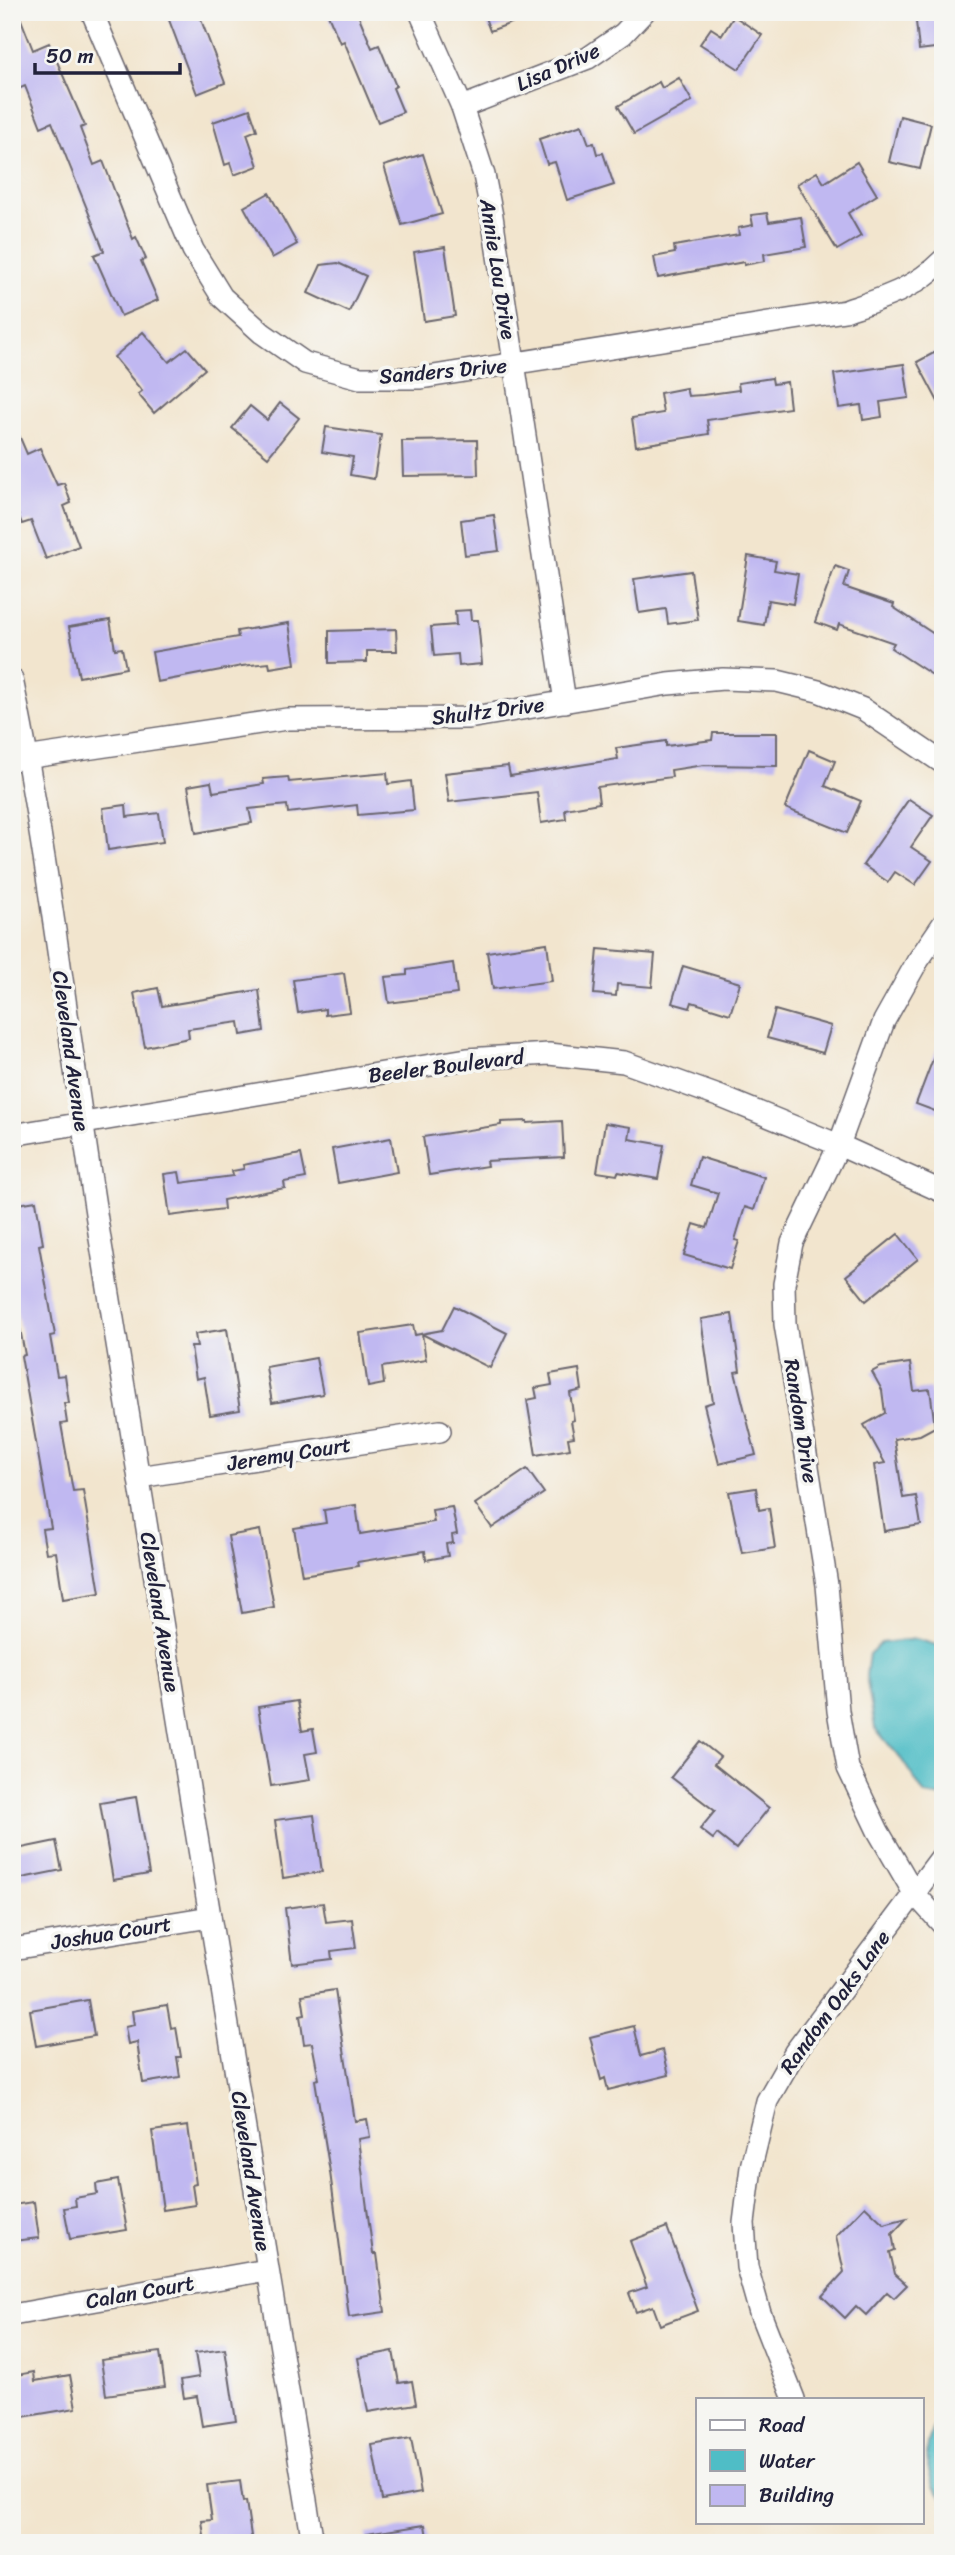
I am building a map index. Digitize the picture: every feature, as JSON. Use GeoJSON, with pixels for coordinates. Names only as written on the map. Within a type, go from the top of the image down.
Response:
{"type":"FeatureCollection","features":[{"type":"Feature","properties":{"kind":"street","name":"Sanders Drive"},"geometry":{"type":"LineString","coordinates":[[92,12],[193,250],[222,297],[262,334],[305,363],[360,378],[421,378],[513,365],[845,311],[894,295],[926,278],[943,260]]}},
{"type":"Feature","properties":{"kind":"street","name":"Annie Lou Drive"},"geometry":{"type":"LineString","coordinates":[[420,12],[462,107],[484,175],[565,702]]}},
{"type":"Feature","properties":{"kind":"street","name":"Lisa Drive"},"geometry":{"type":"LineString","coordinates":[[462,107],[588,58],[623,34],[644,12]]}},
{"type":"Feature","properties":{"kind":"street","name":"Cleveland Avenue"},"geometry":{"type":"LineString","coordinates":[[12,679],[20,759],[82,1123],[313,2543]]}},
{"type":"Feature","properties":{"kind":"street","name":"Shultz Drive"},"geometry":{"type":"LineString","coordinates":[[20,759],[288,719],[468,718],[682,683],[723,679],[777,681],[818,691],[863,709],[943,763]]}},
{"type":"Feature","properties":{"kind":"street","name":"Random Drive"},"geometry":{"type":"LineString","coordinates":[[943,924],[917,962],[884,1021],[839,1145],[792,1243],[784,1284],[785,1324],[827,1586],[838,1711],[848,1768],[878,1831],[914,1893],[943,1925]]}},
{"type":"Feature","properties":{"kind":"street","name":"Beeler Boulevard"},"geometry":{"type":"LineString","coordinates":[[12,1135],[467,1059],[549,1054],[624,1062],[721,1097],[839,1145],[943,1192]]}},
{"type":"Feature","properties":{"kind":"street","name":"Jeremy Court"},"geometry":{"type":"LineString","coordinates":[[139,1476],[440,1431]]}},
{"type":"Feature","properties":{"kind":"street","name":"Random Oaks Lane"},"geometry":{"type":"LineString","coordinates":[[794,2398],[760,2313],[747,2267],[744,2223],[751,2167],[767,2101],[795,2052],[943,1855]]}},
{"type":"Feature","properties":{"kind":"street","name":"Joshua Court"},"geometry":{"type":"LineString","coordinates":[[12,1950],[210,1916]]}},
{"type":"Feature","properties":{"kind":"street","name":"Calan Court"},"geometry":{"type":"LineString","coordinates":[[12,2315],[267,2270]]}},
{"type":"Feature","properties":{"kind":"water"},"geometry":{"type":"Polygon","coordinates":[[[916,1639],[943,1647],[943,1798],[925,1795],[902,1760],[875,1728],[866,1676],[869,1654],[881,1643],[916,1639]]]}},
{"type":"Feature","properties":{"kind":"water"},"geometry":{"type":"Polygon","coordinates":[[[943,2418],[943,2499],[932,2481],[927,2458],[930,2435],[943,2418]]]}},
{"type":"Feature","properties":{"kind":"building"},"geometry":{"type":"Polygon","coordinates":[[[12,12],[18,12],[33,50],[49,43],[85,126],[80,128],[94,165],[103,161],[133,239],[136,237],[146,259],[141,261],[158,300],[121,316],[94,255],[104,251],[52,122],[41,127],[25,86],[16,90],[12,81],[12,12]]]}},
{"type":"Feature","properties":{"kind":"building"},"geometry":{"type":"Polygon","coordinates":[[[166,12],[198,12],[225,83],[197,94],[166,12]]]}},
{"type":"Feature","properties":{"kind":"building"},"geometry":{"type":"Polygon","coordinates":[[[327,12],[357,12],[372,48],[379,45],[396,86],[393,88],[403,112],[378,122],[344,41],[340,43],[327,12]]]}},
{"type":"Feature","properties":{"kind":"building"},"geometry":{"type":"Polygon","coordinates":[[[483,12],[536,12],[536,14],[490,31],[483,12]]]}},
{"type":"Feature","properties":{"kind":"building"},"geometry":{"type":"Polygon","coordinates":[[[915,12],[943,12],[943,47],[919,50],[915,12]]]}},
{"type":"Feature","properties":{"kind":"building"},"geometry":{"type":"Polygon","coordinates":[[[734,16],[762,35],[739,69],[700,44],[711,28],[722,35],[734,16]]]}},
{"type":"Feature","properties":{"kind":"building"},"geometry":{"type":"Polygon","coordinates":[[[679,78],[692,101],[634,134],[618,106],[659,82],[662,88],[679,78]]]}},
{"type":"Feature","properties":{"kind":"building"},"geometry":{"type":"Polygon","coordinates":[[[250,109],[257,130],[247,134],[258,166],[234,175],[230,163],[225,165],[213,122],[250,109]]]}},
{"type":"Feature","properties":{"kind":"building"},"geometry":{"type":"Polygon","coordinates":[[[900,116],[931,124],[920,169],[889,162],[900,116]]]}},
{"type":"Feature","properties":{"kind":"building"},"geometry":{"type":"Polygon","coordinates":[[[582,125],[589,144],[594,143],[597,154],[603,153],[614,185],[567,200],[555,162],[547,164],[539,139],[582,125]]]}},
{"type":"Feature","properties":{"kind":"building"},"geometry":{"type":"Polygon","coordinates":[[[423,154],[442,214],[402,225],[384,166],[423,154]]]}},
{"type":"Feature","properties":{"kind":"building"},"geometry":{"type":"Polygon","coordinates":[[[857,162],[877,195],[848,213],[861,236],[837,250],[797,184],[817,172],[824,183],[857,162]]]}},
{"type":"Feature","properties":{"kind":"building"},"geometry":{"type":"Polygon","coordinates":[[[269,193],[297,244],[272,258],[244,207],[269,193]]]}},
{"type":"Feature","properties":{"kind":"building"},"geometry":{"type":"Polygon","coordinates":[[[767,213],[769,222],[801,217],[806,247],[764,254],[765,261],[744,265],[744,262],[658,278],[654,257],[675,253],[674,246],[739,235],[738,228],[753,225],[751,215],[767,213]]]}},
{"type":"Feature","properties":{"kind":"building"},"geometry":{"type":"Polygon","coordinates":[[[445,247],[455,316],[424,321],[414,252],[445,247]]]}},
{"type":"Feature","properties":{"kind":"building"},"geometry":{"type":"Polygon","coordinates":[[[338,263],[366,276],[349,312],[308,293],[321,265],[338,263]]]}},
{"type":"Feature","properties":{"kind":"building"},"geometry":{"type":"Polygon","coordinates":[[[143,332],[169,362],[187,348],[205,369],[154,413],[138,394],[142,391],[114,357],[143,332]]]}},
{"type":"Feature","properties":{"kind":"building"},"geometry":{"type":"Polygon","coordinates":[[[943,348],[943,411],[917,362],[943,348]]]}},
{"type":"Feature","properties":{"kind":"building"},"geometry":{"type":"Polygon","coordinates":[[[904,364],[909,398],[880,402],[882,417],[863,420],[861,405],[839,408],[834,374],[904,364]]]}},
{"type":"Feature","properties":{"kind":"building"},"geometry":{"type":"Polygon","coordinates":[[[772,378],[773,384],[787,382],[790,408],[707,420],[709,434],[636,446],[632,418],[663,413],[660,393],[686,388],[688,396],[703,395],[739,390],[738,383],[772,378]]]}},
{"type":"Feature","properties":{"kind":"building"},"geometry":{"type":"Polygon","coordinates":[[[280,403],[299,418],[268,457],[232,428],[250,406],[267,420],[280,403]]]}},
{"type":"Feature","properties":{"kind":"building"},"geometry":{"type":"Polygon","coordinates":[[[12,419],[27,454],[40,448],[57,485],[64,483],[71,503],[64,506],[79,546],[46,559],[31,521],[22,524],[12,500],[12,419]]]}},
{"type":"Feature","properties":{"kind":"building"},"geometry":{"type":"Polygon","coordinates":[[[326,427],[381,435],[374,479],[350,475],[353,457],[322,452],[326,427]]]}},
{"type":"Feature","properties":{"kind":"building"},"geometry":{"type":"Polygon","coordinates":[[[477,440],[478,475],[403,476],[402,441],[477,440]]]}},
{"type":"Feature","properties":{"kind":"building"},"geometry":{"type":"Polygon","coordinates":[[[494,515],[499,551],[465,555],[461,520],[494,515]]]}},
{"type":"Feature","properties":{"kind":"building"},"geometry":{"type":"Polygon","coordinates":[[[748,556],[776,561],[774,570],[798,574],[793,604],[768,600],[764,625],[738,621],[748,556]]]}},
{"type":"Feature","properties":{"kind":"building"},"geometry":{"type":"Polygon","coordinates":[[[835,566],[849,571],[844,587],[894,604],[893,607],[943,640],[943,682],[891,648],[894,643],[839,624],[837,630],[815,622],[835,566]]]}},
{"type":"Feature","properties":{"kind":"building"},"geometry":{"type":"Polygon","coordinates":[[[691,571],[698,620],[668,624],[666,609],[639,613],[634,579],[691,571]]]}},
{"type":"Feature","properties":{"kind":"building"},"geometry":{"type":"Polygon","coordinates":[[[470,610],[471,620],[478,620],[482,664],[459,666],[458,654],[434,656],[431,627],[456,625],[455,611],[470,610]]]}},
{"type":"Feature","properties":{"kind":"building"},"geometry":{"type":"Polygon","coordinates":[[[110,620],[115,649],[122,648],[126,668],[79,677],[69,627],[110,620]]]}},
{"type":"Feature","properties":{"kind":"building"},"geometry":{"type":"Polygon","coordinates":[[[289,623],[295,664],[270,668],[269,663],[242,666],[157,682],[152,652],[238,637],[237,631],[289,623]]]}},
{"type":"Feature","properties":{"kind":"building"},"geometry":{"type":"Polygon","coordinates":[[[396,629],[397,651],[367,651],[367,662],[329,663],[329,631],[396,629]]]}},
{"type":"Feature","properties":{"kind":"building"},"geometry":{"type":"Polygon","coordinates":[[[713,733],[777,733],[777,766],[704,765],[671,770],[672,777],[597,787],[599,803],[565,809],[566,819],[541,823],[537,792],[449,802],[445,773],[508,766],[510,776],[618,759],[616,748],[666,741],[666,746],[712,740],[713,733]]]}},
{"type":"Feature","properties":{"kind":"building"},"geometry":{"type":"Polygon","coordinates":[[[809,750],[835,761],[825,786],[861,801],[847,833],[785,808],[809,750]]]}},
{"type":"Feature","properties":{"kind":"building"},"geometry":{"type":"Polygon","coordinates":[[[387,773],[388,784],[411,781],[414,810],[358,815],[357,805],[288,813],[287,805],[249,809],[252,823],[196,833],[188,786],[211,782],[213,792],[264,784],[263,779],[288,777],[289,782],[387,773]]]}},
{"type":"Feature","properties":{"kind":"building"},"geometry":{"type":"Polygon","coordinates":[[[909,799],[933,815],[911,847],[932,861],[915,885],[895,872],[888,882],[863,865],[909,799]]]}},
{"type":"Feature","properties":{"kind":"building"},"geometry":{"type":"Polygon","coordinates":[[[126,805],[127,817],[159,813],[163,842],[108,850],[103,808],[126,805]]]}},
{"type":"Feature","properties":{"kind":"building"},"geometry":{"type":"Polygon","coordinates":[[[547,943],[552,981],[493,989],[487,952],[547,943]]]}},
{"type":"Feature","properties":{"kind":"building"},"geometry":{"type":"Polygon","coordinates":[[[598,949],[655,954],[652,987],[617,984],[616,996],[594,994],[598,949]]]}},
{"type":"Feature","properties":{"kind":"building"},"geometry":{"type":"Polygon","coordinates":[[[453,963],[457,994],[389,1003],[385,977],[407,975],[407,970],[453,963]]]}},
{"type":"Feature","properties":{"kind":"building"},"geometry":{"type":"Polygon","coordinates":[[[683,966],[740,983],[730,1014],[692,1002],[690,1008],[672,1003],[683,966]]]}},
{"type":"Feature","properties":{"kind":"building"},"geometry":{"type":"Polygon","coordinates":[[[344,973],[350,1012],[325,1015],[325,1009],[298,1013],[293,980],[344,973]]]}},
{"type":"Feature","properties":{"kind":"building"},"geometry":{"type":"Polygon","coordinates":[[[158,988],[162,1006],[259,990],[264,1031],[241,1035],[239,1022],[188,1029],[189,1038],[145,1047],[134,993],[158,988]]]}},
{"type":"Feature","properties":{"kind":"building"},"geometry":{"type":"Polygon","coordinates":[[[775,1010],[831,1026],[823,1053],[767,1038],[775,1010]]]}},
{"type":"Feature","properties":{"kind":"building"},"geometry":{"type":"Polygon","coordinates":[[[943,1038],[943,1114],[916,1104],[943,1038]]]}},
{"type":"Feature","properties":{"kind":"building"},"geometry":{"type":"Polygon","coordinates":[[[562,1121],[564,1157],[486,1161],[487,1166],[429,1175],[423,1137],[501,1125],[501,1122],[562,1121]]]}},
{"type":"Feature","properties":{"kind":"building"},"geometry":{"type":"Polygon","coordinates":[[[605,1123],[631,1127],[629,1139],[664,1145],[658,1179],[618,1172],[617,1175],[597,1172],[605,1123]]]}},
{"type":"Feature","properties":{"kind":"building"},"geometry":{"type":"Polygon","coordinates":[[[391,1138],[397,1172],[338,1183],[332,1149],[391,1138]]]}},
{"type":"Feature","properties":{"kind":"building"},"geometry":{"type":"Polygon","coordinates":[[[301,1154],[306,1178],[284,1182],[285,1188],[223,1200],[224,1209],[170,1216],[164,1174],[179,1172],[181,1183],[233,1176],[232,1171],[244,1169],[243,1165],[301,1154]]]}},
{"type":"Feature","properties":{"kind":"building"},"geometry":{"type":"Polygon","coordinates":[[[699,1157],[764,1177],[754,1210],[745,1207],[735,1240],[739,1241],[730,1269],[684,1255],[694,1224],[707,1228],[718,1193],[691,1185],[699,1157]]]}},
{"type":"Feature","properties":{"kind":"building"},"geometry":{"type":"Polygon","coordinates":[[[36,1201],[43,1244],[39,1245],[55,1335],[50,1336],[57,1376],[65,1375],[69,1403],[64,1403],[67,1423],[61,1424],[73,1491],[83,1490],[100,1593],[63,1599],[56,1552],[46,1553],[42,1529],[51,1528],[21,1356],[25,1355],[12,1286],[12,1205],[36,1201]]]}},
{"type":"Feature","properties":{"kind":"building"},"geometry":{"type":"Polygon","coordinates":[[[898,1234],[918,1259],[866,1301],[846,1276],[898,1234]]]}},
{"type":"Feature","properties":{"kind":"building"},"geometry":{"type":"Polygon","coordinates":[[[454,1306],[507,1333],[490,1368],[422,1334],[426,1360],[382,1367],[384,1384],[368,1387],[360,1333],[413,1325],[415,1335],[442,1330],[454,1306]]]}},
{"type":"Feature","properties":{"kind":"building"},"geometry":{"type":"Polygon","coordinates":[[[732,1314],[740,1371],[735,1372],[756,1455],[719,1464],[704,1405],[713,1402],[701,1319],[732,1314]]]}},
{"type":"Feature","properties":{"kind":"building"},"geometry":{"type":"Polygon","coordinates":[[[227,1329],[240,1410],[210,1415],[204,1377],[196,1379],[191,1347],[197,1347],[195,1334],[227,1329]]]}},
{"type":"Feature","properties":{"kind":"building"},"geometry":{"type":"Polygon","coordinates":[[[316,1358],[323,1394],[272,1403],[266,1367],[316,1358]]]}},
{"type":"Feature","properties":{"kind":"building"},"geometry":{"type":"Polygon","coordinates":[[[910,1363],[914,1391],[930,1389],[935,1427],[920,1435],[894,1439],[903,1498],[916,1496],[921,1525],[884,1531],[874,1465],[885,1463],[864,1425],[885,1413],[882,1390],[872,1372],[881,1367],[910,1363]]]}},
{"type":"Feature","properties":{"kind":"building"},"geometry":{"type":"Polygon","coordinates":[[[579,1369],[582,1390],[570,1393],[574,1437],[568,1438],[570,1449],[536,1455],[527,1400],[537,1398],[535,1388],[552,1385],[550,1374],[579,1369]]]}},
{"type":"Feature","properties":{"kind":"building"},"geometry":{"type":"Polygon","coordinates":[[[527,1469],[544,1493],[492,1528],[475,1504],[527,1469]]]}},
{"type":"Feature","properties":{"kind":"building"},"geometry":{"type":"Polygon","coordinates":[[[756,1488],[759,1510],[769,1508],[775,1548],[742,1553],[729,1492],[756,1488]]]}},
{"type":"Feature","properties":{"kind":"building"},"geometry":{"type":"Polygon","coordinates":[[[356,1505],[360,1534],[434,1522],[432,1510],[452,1507],[457,1534],[452,1535],[453,1543],[446,1544],[448,1556],[426,1560],[425,1551],[357,1562],[358,1566],[302,1575],[294,1528],[326,1523],[324,1510],[356,1505]]]}},
{"type":"Feature","properties":{"kind":"building"},"geometry":{"type":"Polygon","coordinates":[[[260,1530],[274,1607],[242,1613],[228,1536],[260,1530]]]}},
{"type":"Feature","properties":{"kind":"building"},"geometry":{"type":"Polygon","coordinates":[[[297,1701],[302,1731],[313,1729],[317,1752],[305,1754],[310,1780],[271,1786],[258,1707],[297,1701]]]}},
{"type":"Feature","properties":{"kind":"building"},"geometry":{"type":"Polygon","coordinates":[[[700,1741],[720,1757],[714,1764],[769,1808],[736,1849],[717,1834],[713,1839],[700,1829],[715,1811],[671,1777],[700,1741]]]}},
{"type":"Feature","properties":{"kind":"building"},"geometry":{"type":"Polygon","coordinates":[[[136,1797],[149,1874],[113,1880],[100,1803],[136,1797]]]}},
{"type":"Feature","properties":{"kind":"building"},"geometry":{"type":"Polygon","coordinates":[[[314,1815],[322,1872],[283,1878],[275,1820],[314,1815]]]}},
{"type":"Feature","properties":{"kind":"building"},"geometry":{"type":"Polygon","coordinates":[[[56,1841],[62,1870],[12,1880],[12,1850],[56,1841]]]}},
{"type":"Feature","properties":{"kind":"building"},"geometry":{"type":"Polygon","coordinates":[[[323,1903],[326,1922],[352,1919],[356,1948],[331,1951],[332,1959],[292,1964],[285,1908],[323,1903]]]}},
{"type":"Feature","properties":{"kind":"building"},"geometry":{"type":"Polygon","coordinates":[[[335,1990],[355,2121],[367,2119],[370,2137],[358,2139],[373,2254],[377,2254],[385,2312],[349,2317],[315,2080],[319,2079],[312,2043],[304,2044],[300,2016],[305,2015],[302,1995],[335,1990]]]}},
{"type":"Feature","properties":{"kind":"building"},"geometry":{"type":"Polygon","coordinates":[[[88,2000],[94,2036],[36,2046],[30,2010],[88,2000]]]}},
{"type":"Feature","properties":{"kind":"building"},"geometry":{"type":"Polygon","coordinates":[[[167,2005],[171,2028],[176,2027],[181,2057],[177,2057],[180,2077],[143,2083],[137,2042],[128,2044],[125,2027],[134,2025],[132,2011],[167,2005]]]}},
{"type":"Feature","properties":{"kind":"building"},"geometry":{"type":"Polygon","coordinates":[[[634,2026],[641,2056],[663,2050],[669,2075],[608,2090],[605,2078],[601,2080],[590,2037],[634,2026]]]}},
{"type":"Feature","properties":{"kind":"building"},"geometry":{"type":"Polygon","coordinates":[[[188,2126],[196,2184],[192,2185],[195,2205],[163,2210],[152,2131],[188,2126]]]}},
{"type":"Feature","properties":{"kind":"building"},"geometry":{"type":"Polygon","coordinates":[[[118,2180],[127,2230],[70,2239],[64,2208],[76,2206],[75,2198],[97,2194],[96,2184],[118,2180]]]}},
{"type":"Feature","properties":{"kind":"building"},"geometry":{"type":"Polygon","coordinates":[[[34,2202],[39,2238],[13,2241],[12,2205],[34,2202]]]}},
{"type":"Feature","properties":{"kind":"building"},"geometry":{"type":"Polygon","coordinates":[[[865,2206],[884,2224],[907,2218],[892,2234],[895,2250],[890,2252],[895,2274],[907,2285],[894,2298],[887,2292],[866,2315],[856,2306],[845,2318],[822,2296],[844,2272],[836,2236],[865,2206]]]}},
{"type":"Feature","properties":{"kind":"building"},"geometry":{"type":"Polygon","coordinates":[[[667,2227],[698,2311],[660,2325],[653,2306],[636,2312],[629,2293],[647,2287],[630,2241],[667,2227]]]}},
{"type":"Feature","properties":{"kind":"building"},"geometry":{"type":"Polygon","coordinates":[[[225,2349],[236,2421],[202,2426],[197,2396],[184,2398],[181,2380],[199,2377],[195,2353],[225,2349]]]}},
{"type":"Feature","properties":{"kind":"building"},"geometry":{"type":"Polygon","coordinates":[[[393,2351],[399,2383],[412,2381],[416,2404],[368,2412],[358,2358],[393,2351]]]}},
{"type":"Feature","properties":{"kind":"building"},"geometry":{"type":"Polygon","coordinates":[[[160,2352],[165,2387],[106,2395],[101,2360],[160,2352]]]}},
{"type":"Feature","properties":{"kind":"building"},"geometry":{"type":"Polygon","coordinates":[[[34,2372],[35,2381],[70,2375],[76,2408],[16,2418],[12,2376],[34,2372]]]}},
{"type":"Feature","properties":{"kind":"building"},"geometry":{"type":"Polygon","coordinates":[[[411,2438],[421,2493],[382,2500],[372,2445],[411,2438]]]}},
{"type":"Feature","properties":{"kind":"building"},"geometry":{"type":"Polygon","coordinates":[[[240,2481],[252,2543],[205,2543],[202,2521],[212,2520],[207,2485],[240,2481]]]}},
{"type":"Feature","properties":{"kind":"building"},"geometry":{"type":"Polygon","coordinates":[[[425,2525],[428,2543],[367,2543],[366,2534],[425,2525]]]}}]}
